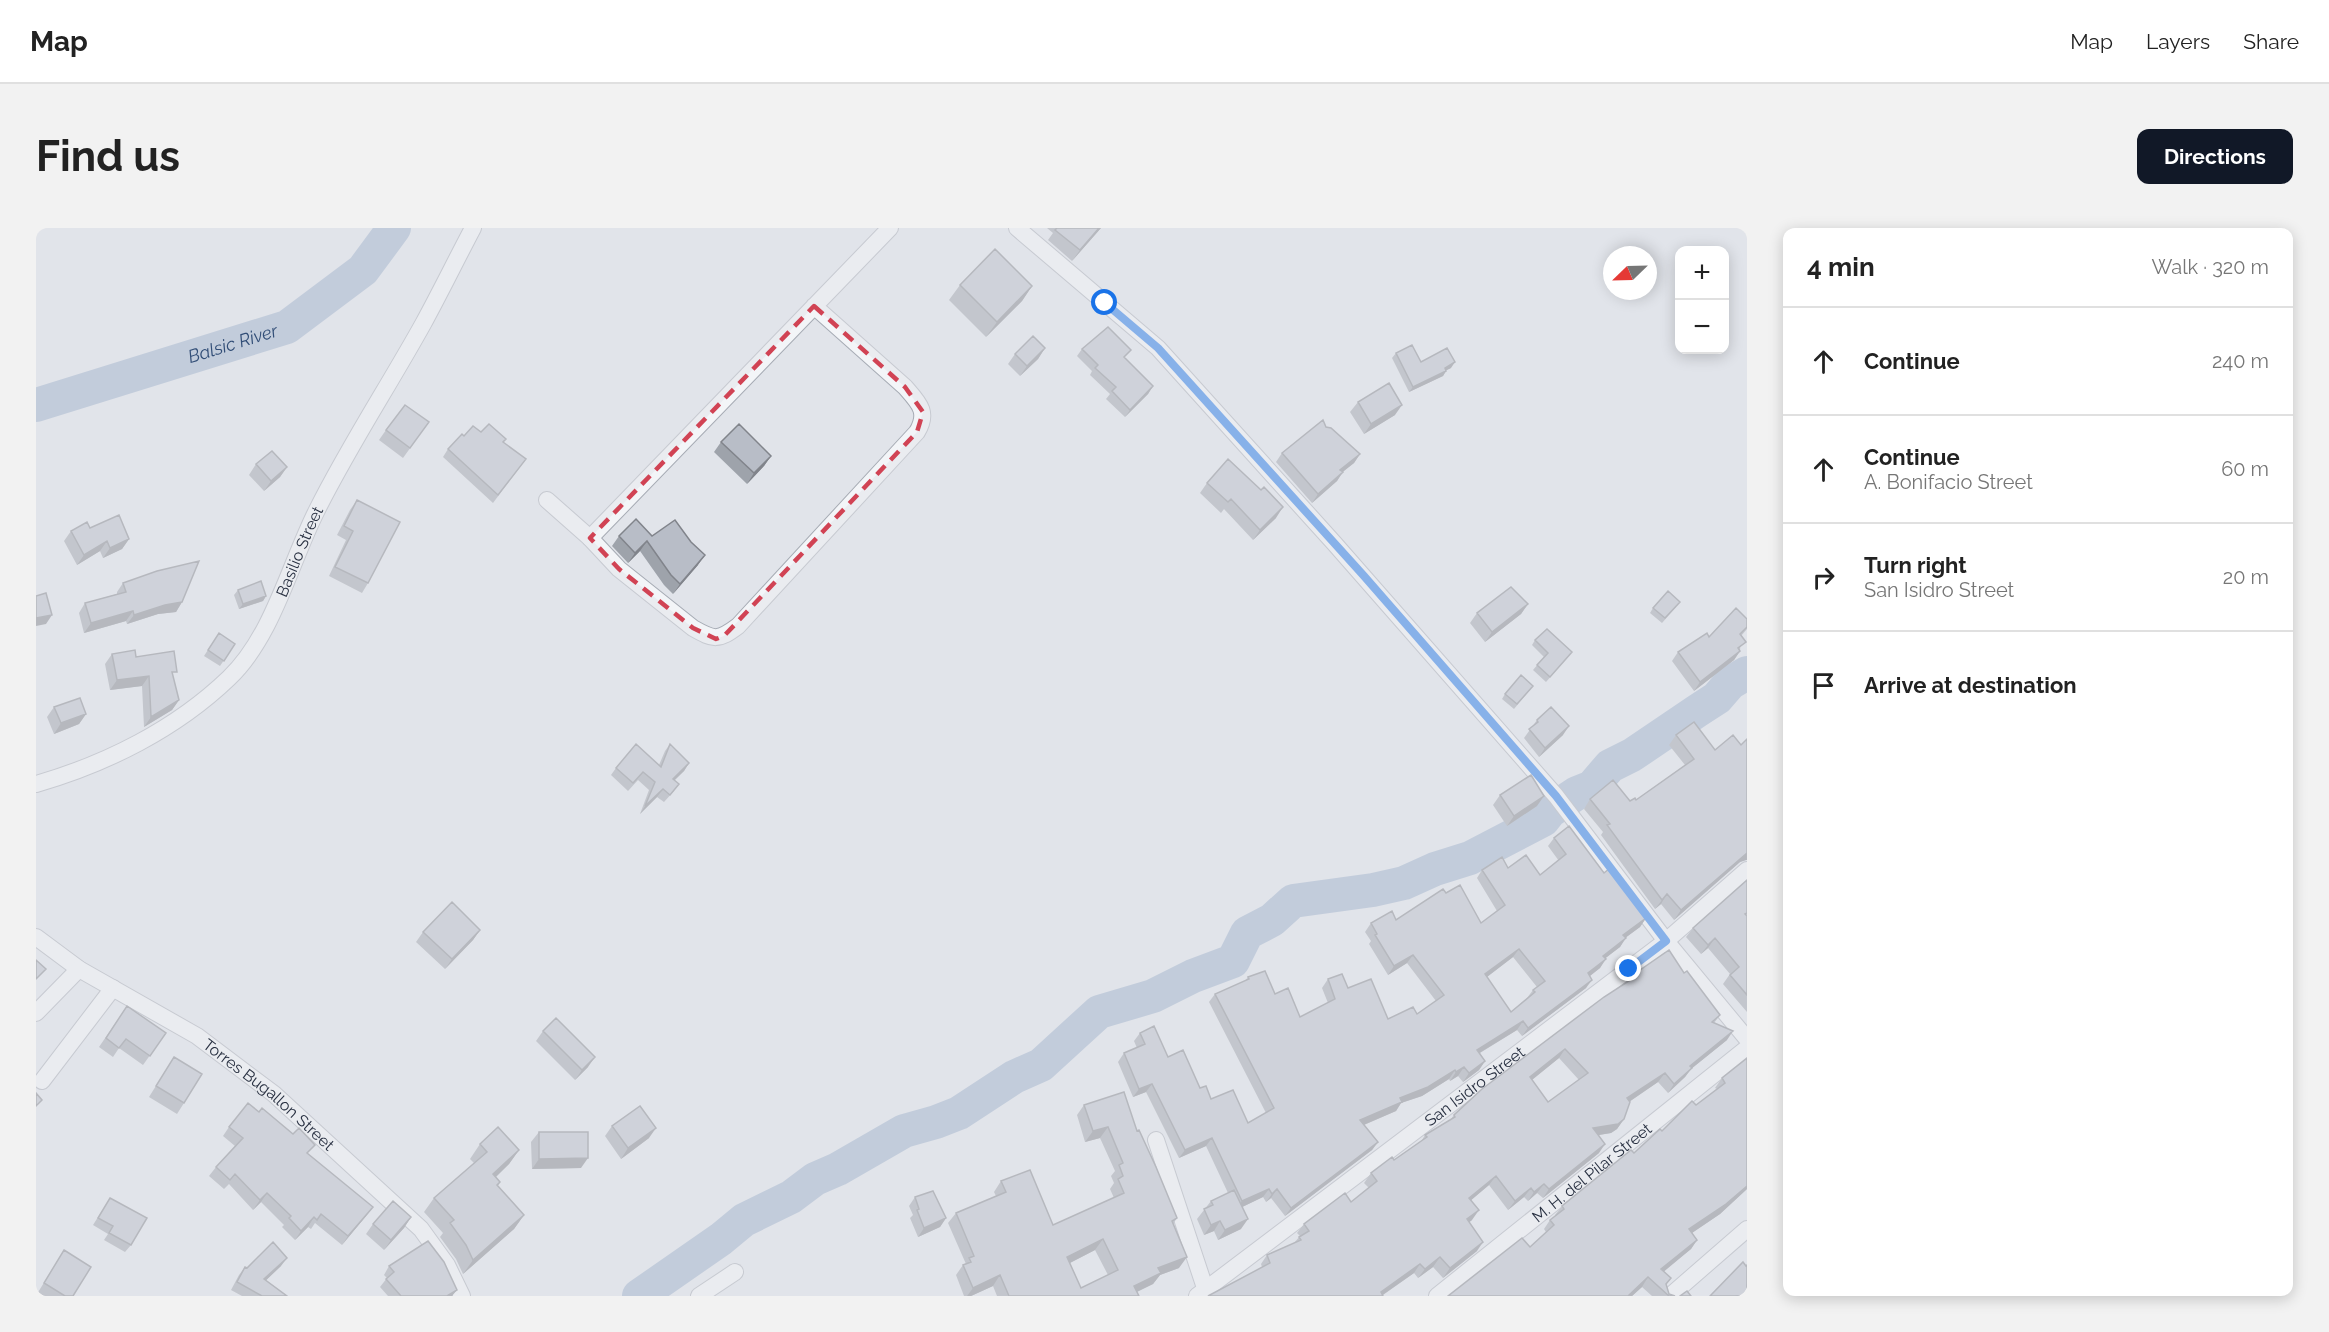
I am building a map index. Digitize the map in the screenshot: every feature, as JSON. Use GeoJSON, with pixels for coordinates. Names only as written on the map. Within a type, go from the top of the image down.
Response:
{"type":"FeatureCollection","features":[{"type":"Feature","properties":{"kind":"street","name":"Basilio Street"},"geometry":{"type":"LineString","coordinates":[[36,784],[101,761],[152,736],[192,710],[230,677],[252,651],[321,502],[423,324],[473,228]]}},
{"type":"Feature","properties":{"kind":"street"},"geometry":{"type":"LineString","coordinates":[[590,538],[890,228]]}},
{"type":"Feature","properties":{"kind":"street"},"geometry":{"type":"LineString","coordinates":[[1017,228],[1158,348],[1334,543],[1556,796],[1666,941],[1747,1039]]}},
{"type":"Feature","properties":{"kind":"street"},"geometry":{"type":"LineString","coordinates":[[547,500],[590,538],[619,569],[693,628],[717,639],[738,626],[917,432],[923,422],[923,412],[918,401],[905,387],[814,306]]}},
{"type":"Feature","properties":{"kind":"street","name":"San Isidro Street"},"geometry":{"type":"LineString","coordinates":[[1202,1294],[1666,941],[1747,870]]}},
{"type":"Feature","properties":{"kind":"street","name":"Torres Bugallon Street"},"geometry":{"type":"LineString","coordinates":[[36,937],[79,969],[197,1036],[274,1094],[421,1229],[447,1264],[462,1296]]}},
{"type":"Feature","properties":{"kind":"street"},"geometry":{"type":"LineString","coordinates":[[36,1013],[79,969]]}},
{"type":"Feature","properties":{"kind":"street"},"geometry":{"type":"LineString","coordinates":[[42,1081],[113,988]]}},
{"type":"Feature","properties":{"kind":"street","name":"M. H. del Pilar Street"},"geometry":{"type":"LineString","coordinates":[[1437,1296],[1747,1048]]}},
{"type":"Feature","properties":{"kind":"street"},"geometry":{"type":"LineString","coordinates":[[1156,1140],[1202,1294]]}},
{"type":"Feature","properties":{"kind":"street"},"geometry":{"type":"LineString","coordinates":[[1670,1296],[1747,1229]]}},
{"type":"Feature","properties":{"kind":"street"},"geometry":{"type":"LineString","coordinates":[[699,1296],[735,1272]]}},
{"type":"Feature","properties":{"kind":"highlighted area"},"geometry":{"type":"Polygon","coordinates":[[[814,306],[905,387],[923,412],[917,432],[724,636],[716,639],[693,628],[619,569],[590,538],[814,306]]]}},
{"type":"Feature","properties":{"kind":"building"},"geometry":{"type":"Polygon","coordinates":[[[1057,228],[1099,228],[1080,250],[1055,230],[1057,228]]]}},
{"type":"Feature","properties":{"kind":"building"},"geometry":{"type":"Polygon","coordinates":[[[995,249],[1032,286],[997,322],[960,285],[995,249]]]}},
{"type":"Feature","properties":{"kind":"building"},"geometry":{"type":"Polygon","coordinates":[[[1108,327],[1131,350],[1124,357],[1153,386],[1130,410],[1112,391],[1116,387],[1095,368],[1098,365],[1082,349],[1108,327]]]}},
{"type":"Feature","properties":{"kind":"building"},"geometry":{"type":"Polygon","coordinates":[[[1033,336],[1045,348],[1027,366],[1015,354],[1033,336]]]}},
{"type":"Feature","properties":{"kind":"building"},"geometry":{"type":"Polygon","coordinates":[[[1412,345],[1421,362],[1447,348],[1455,362],[1445,368],[1446,371],[1413,387],[1396,353],[1412,345]]]}},
{"type":"Feature","properties":{"kind":"building"},"geometry":{"type":"Polygon","coordinates":[[[1389,383],[1402,405],[1371,424],[1358,402],[1389,383]]]}},
{"type":"Feature","properties":{"kind":"building"},"geometry":{"type":"Polygon","coordinates":[[[405,405],[429,422],[410,448],[386,430],[405,405]]]}},
{"type":"Feature","properties":{"kind":"building"},"geometry":{"type":"Polygon","coordinates":[[[1323,420],[1326,427],[1331,428],[1360,454],[1340,470],[1343,472],[1318,494],[1282,453],[1323,420]]]}},
{"type":"Feature","properties":{"kind":"building"},"geometry":{"type":"Polygon","coordinates":[[[489,424],[506,439],[503,442],[526,459],[498,495],[448,449],[473,426],[481,432],[489,424]]]}},
{"type":"Feature","properties":{"kind":"building"},"geometry":{"type":"Polygon","coordinates":[[[739,424],[771,456],[754,473],[721,442],[739,424]]]}},
{"type":"Feature","properties":{"kind":"building"},"geometry":{"type":"Polygon","coordinates":[[[272,451],[287,467],[271,481],[256,464],[272,451]]]}},
{"type":"Feature","properties":{"kind":"building"},"geometry":{"type":"Polygon","coordinates":[[[1228,459],[1261,490],[1264,487],[1283,507],[1260,530],[1231,499],[1228,502],[1207,483],[1228,459]]]}},
{"type":"Feature","properties":{"kind":"building"},"geometry":{"type":"Polygon","coordinates":[[[357,500],[400,522],[368,583],[335,567],[353,531],[344,526],[357,500]]]}},
{"type":"Feature","properties":{"kind":"building"},"geometry":{"type":"Polygon","coordinates":[[[119,515],[129,539],[110,548],[107,541],[84,555],[71,531],[87,522],[90,528],[119,515]]]}},
{"type":"Feature","properties":{"kind":"building"},"geometry":{"type":"Polygon","coordinates":[[[636,519],[652,536],[675,520],[691,542],[705,555],[680,584],[647,541],[635,553],[619,536],[636,519]]]}},
{"type":"Feature","properties":{"kind":"building"},"geometry":{"type":"Polygon","coordinates":[[[199,561],[182,602],[134,615],[133,611],[91,623],[85,603],[126,592],[123,583],[157,571],[199,561]]]}},
{"type":"Feature","properties":{"kind":"building"},"geometry":{"type":"Polygon","coordinates":[[[261,581],[266,596],[243,604],[238,590],[261,581]]]}},
{"type":"Feature","properties":{"kind":"building"},"geometry":{"type":"Polygon","coordinates":[[[1511,587],[1528,604],[1492,632],[1477,613],[1511,587]]]}},
{"type":"Feature","properties":{"kind":"building"},"geometry":{"type":"Polygon","coordinates":[[[1668,591],[1680,602],[1665,618],[1653,608],[1668,591]]]}},
{"type":"Feature","properties":{"kind":"building"},"geometry":{"type":"Polygon","coordinates":[[[46,593],[52,615],[36,618],[36,596],[46,593]]]}},
{"type":"Feature","properties":{"kind":"building"},"geometry":{"type":"Polygon","coordinates":[[[1736,608],[1747,619],[1747,627],[1740,634],[1746,642],[1738,648],[1740,651],[1700,682],[1678,652],[1707,633],[1709,637],[1736,608]]]}},
{"type":"Feature","properties":{"kind":"building"},"geometry":{"type":"Polygon","coordinates":[[[1547,629],[1572,652],[1550,677],[1537,665],[1548,653],[1535,640],[1547,629]]]}},
{"type":"Feature","properties":{"kind":"building"},"geometry":{"type":"Polygon","coordinates":[[[219,633],[235,644],[224,661],[208,650],[219,633]]]}},
{"type":"Feature","properties":{"kind":"building"},"geometry":{"type":"Polygon","coordinates":[[[135,650],[136,657],[174,651],[177,672],[172,672],[179,700],[151,717],[149,676],[117,680],[112,654],[135,650]]]}},
{"type":"Feature","properties":{"kind":"building"},"geometry":{"type":"Polygon","coordinates":[[[1521,675],[1533,686],[1517,704],[1505,694],[1521,675]]]}},
{"type":"Feature","properties":{"kind":"building"},"geometry":{"type":"Polygon","coordinates":[[[80,698],[86,714],[61,723],[54,707],[80,698]]]}},
{"type":"Feature","properties":{"kind":"building"},"geometry":{"type":"Polygon","coordinates":[[[1551,707],[1569,726],[1545,748],[1529,729],[1551,707]]]}},
{"type":"Feature","properties":{"kind":"building"},"geometry":{"type":"Polygon","coordinates":[[[1694,722],[1715,750],[1733,735],[1741,745],[1747,739],[1747,853],[1681,910],[1667,894],[1662,900],[1590,799],[1613,780],[1630,801],[1635,798],[1636,800],[1694,759],[1676,735],[1694,722]]]}},
{"type":"Feature","properties":{"kind":"building"},"geometry":{"type":"Polygon","coordinates":[[[636,744],[661,767],[670,744],[689,763],[673,779],[679,784],[670,795],[663,789],[645,806],[655,782],[643,772],[633,783],[616,768],[636,744]]]}},
{"type":"Feature","properties":{"kind":"building"},"geometry":{"type":"Polygon","coordinates":[[[1531,775],[1544,796],[1514,816],[1500,795],[1531,775]]]}},
{"type":"Feature","properties":{"kind":"building"},"geometry":{"type":"Polygon","coordinates":[[[1569,826],[1604,873],[1610,868],[1646,918],[1623,935],[1626,938],[1603,956],[1606,959],[1588,973],[1592,980],[1528,1028],[1523,1021],[1477,1050],[1485,1061],[1469,1073],[1464,1067],[1456,1072],[1455,1070],[1428,1087],[1400,1098],[1402,1102],[1360,1120],[1378,1142],[1291,1208],[1277,1189],[1272,1194],[1269,1189],[1242,1201],[1212,1138],[1185,1150],[1152,1084],[1139,1089],[1124,1053],[1145,1044],[1140,1033],[1154,1026],[1168,1057],[1183,1050],[1200,1088],[1206,1086],[1211,1099],[1233,1090],[1248,1123],[1274,1108],[1215,994],[1265,971],[1275,994],[1288,988],[1300,1017],[1335,999],[1328,979],[1342,974],[1348,988],[1371,979],[1388,1019],[1413,1007],[1417,1014],[1444,995],[1413,955],[1394,966],[1375,935],[1377,934],[1371,923],[1392,911],[1396,920],[1443,889],[1446,893],[1460,885],[1481,923],[1505,905],[1482,870],[1502,857],[1508,868],[1526,855],[1540,875],[1566,854],[1554,838],[1569,826]],[[1519,949],[1485,974],[1511,1012],[1545,981],[1519,949]]]}},
{"type":"Feature","properties":{"kind":"building"},"geometry":{"type":"Polygon","coordinates":[[[1747,880],[1747,913],[1745,914],[1747,916],[1747,995],[1730,975],[1739,967],[1715,938],[1708,945],[1693,928],[1747,880]]]}},
{"type":"Feature","properties":{"kind":"building"},"geometry":{"type":"Polygon","coordinates":[[[452,902],[480,930],[452,959],[423,932],[452,902]]]}},
{"type":"Feature","properties":{"kind":"building"},"geometry":{"type":"Polygon","coordinates":[[[1669,950],[1684,973],[1687,971],[1720,1015],[1712,1022],[1733,1031],[1690,1066],[1692,1068],[1674,1084],[1665,1073],[1627,1098],[1630,1102],[1624,1119],[1618,1124],[1593,1128],[1605,1144],[1549,1189],[1544,1184],[1534,1192],[1531,1188],[1515,1201],[1496,1176],[1469,1198],[1479,1210],[1467,1219],[1483,1242],[1450,1268],[1440,1257],[1425,1269],[1420,1264],[1381,1292],[1383,1296],[1208,1296],[1270,1263],[1267,1255],[1301,1240],[1299,1237],[1309,1231],[1304,1224],[1345,1193],[1351,1202],[1377,1181],[1371,1173],[1392,1157],[1394,1160],[1427,1137],[1425,1135],[1455,1117],[1454,1115],[1482,1089],[1604,997],[1635,977],[1633,974],[1669,950]],[[1565,1049],[1530,1077],[1548,1102],[1588,1073],[1565,1049]]]}},
{"type":"Feature","properties":{"kind":"building"},"geometry":{"type":"Polygon","coordinates":[[[36,960],[46,969],[36,979],[36,960]]]}},
{"type":"Feature","properties":{"kind":"building"},"geometry":{"type":"Polygon","coordinates":[[[127,1006],[166,1033],[150,1056],[126,1039],[119,1048],[106,1038],[127,1006]]]}},
{"type":"Feature","properties":{"kind":"building"},"geometry":{"type":"Polygon","coordinates":[[[556,1018],[595,1057],[582,1070],[543,1031],[556,1018]]]}},
{"type":"Feature","properties":{"kind":"building"},"geometry":{"type":"Polygon","coordinates":[[[174,1057],[202,1074],[184,1103],[156,1086],[174,1057]]]}},
{"type":"Feature","properties":{"kind":"building"},"geometry":{"type":"Polygon","coordinates":[[[1747,1058],[1747,1186],[1726,1204],[1689,1229],[1697,1240],[1661,1269],[1671,1278],[1666,1284],[1669,1294],[1675,1296],[1669,1296],[1648,1277],[1628,1296],[1448,1296],[1522,1238],[1530,1247],[1554,1225],[1550,1220],[1564,1209],[1562,1206],[1631,1150],[1634,1153],[1660,1129],[1662,1131],[1692,1101],[1696,1105],[1725,1083],[1722,1078],[1747,1058]]]}},
{"type":"Feature","properties":{"kind":"building"},"geometry":{"type":"Polygon","coordinates":[[[1124,1092],[1137,1131],[1139,1130],[1177,1218],[1172,1221],[1187,1257],[1158,1268],[1161,1273],[1134,1286],[1139,1296],[1009,1296],[1000,1275],[973,1288],[963,1265],[971,1262],[969,1258],[974,1256],[956,1213],[1006,1192],[1001,1181],[1030,1170],[1053,1225],[1124,1193],[1118,1179],[1123,1176],[1119,1165],[1123,1163],[1108,1127],[1093,1131],[1084,1105],[1124,1092]],[[1103,1239],[1067,1257],[1081,1288],[1118,1270],[1103,1239]]]}},
{"type":"Feature","properties":{"kind":"building"},"geometry":{"type":"Polygon","coordinates":[[[36,1093],[42,1100],[36,1106],[36,1093]]]}},
{"type":"Feature","properties":{"kind":"building"},"geometry":{"type":"Polygon","coordinates":[[[248,1103],[259,1112],[262,1108],[293,1134],[299,1128],[315,1145],[307,1153],[373,1207],[348,1236],[321,1214],[317,1220],[314,1217],[301,1231],[289,1218],[291,1216],[267,1193],[260,1200],[235,1174],[230,1180],[216,1167],[243,1138],[229,1127],[248,1103]]]}},
{"type":"Feature","properties":{"kind":"building"},"geometry":{"type":"Polygon","coordinates":[[[640,1106],[656,1128],[628,1148],[612,1126],[640,1106]]]}},
{"type":"Feature","properties":{"kind":"building"},"geometry":{"type":"Polygon","coordinates":[[[498,1127],[519,1150],[493,1174],[500,1182],[497,1185],[524,1215],[473,1260],[466,1245],[450,1223],[454,1220],[434,1198],[487,1152],[480,1144],[498,1127]]]}},
{"type":"Feature","properties":{"kind":"building"},"geometry":{"type":"Polygon","coordinates":[[[539,1132],[588,1132],[588,1158],[539,1159],[539,1132]]]}},
{"type":"Feature","properties":{"kind":"building"},"geometry":{"type":"Polygon","coordinates":[[[1234,1190],[1248,1219],[1225,1230],[1220,1221],[1211,1225],[1204,1209],[1213,1205],[1211,1201],[1234,1190]]]}},
{"type":"Feature","properties":{"kind":"building"},"geometry":{"type":"Polygon","coordinates":[[[933,1191],[946,1218],[924,1228],[915,1197],[933,1191]]]}},
{"type":"Feature","properties":{"kind":"building"},"geometry":{"type":"Polygon","coordinates":[[[110,1198],[147,1218],[131,1245],[109,1233],[113,1226],[98,1218],[110,1198]]]}},
{"type":"Feature","properties":{"kind":"building"},"geometry":{"type":"Polygon","coordinates":[[[393,1201],[411,1217],[391,1240],[373,1224],[393,1201]]]}},
{"type":"Feature","properties":{"kind":"building"},"geometry":{"type":"Polygon","coordinates":[[[428,1241],[444,1262],[457,1290],[447,1296],[401,1296],[386,1279],[394,1272],[389,1266],[428,1241]]]}},
{"type":"Feature","properties":{"kind":"building"},"geometry":{"type":"Polygon","coordinates":[[[273,1242],[287,1258],[264,1279],[287,1296],[262,1296],[237,1282],[245,1267],[247,1268],[273,1242]]]}},
{"type":"Feature","properties":{"kind":"building"},"geometry":{"type":"Polygon","coordinates":[[[64,1250],[91,1267],[73,1296],[65,1296],[44,1283],[64,1250]]]}},
{"type":"Feature","properties":{"kind":"building"},"geometry":{"type":"Polygon","coordinates":[[[1743,1262],[1747,1265],[1747,1296],[1710,1296],[1743,1262]]]}},
{"type":"Feature","properties":{"kind":"building"},"geometry":{"type":"Polygon","coordinates":[[[1687,1291],[1691,1296],[1680,1296],[1687,1291]]]}},
{"type":"Feature","properties":{"kind":"waterway","name":"Balsic River"},"geometry":{"type":"LineString","coordinates":[[36,405],[287,327],[363,270],[394,228]]}},
{"type":"Feature","properties":{"kind":"waterway"},"geometry":{"type":"LineString","coordinates":[[639,1296],[721,1239],[744,1220],[791,1197],[815,1179],[838,1169],[904,1131],[959,1113],[1014,1077],[1041,1065],[1099,1012],[1153,996],[1193,976],[1233,961],[1247,933],[1272,920],[1293,901],[1373,890],[1404,883],[1435,869],[1470,858],[1543,820],[1550,811],[1577,793],[1592,787],[1610,766],[1632,755],[1717,698],[1730,683],[1747,673]]}},
{"type":"Feature","properties":{"kind":"route"},"geometry":{"type":"LineString","coordinates":[[1105,303],[1158,348],[1334,543],[1556,796],[1666,941],[1629,969]]}}]}
